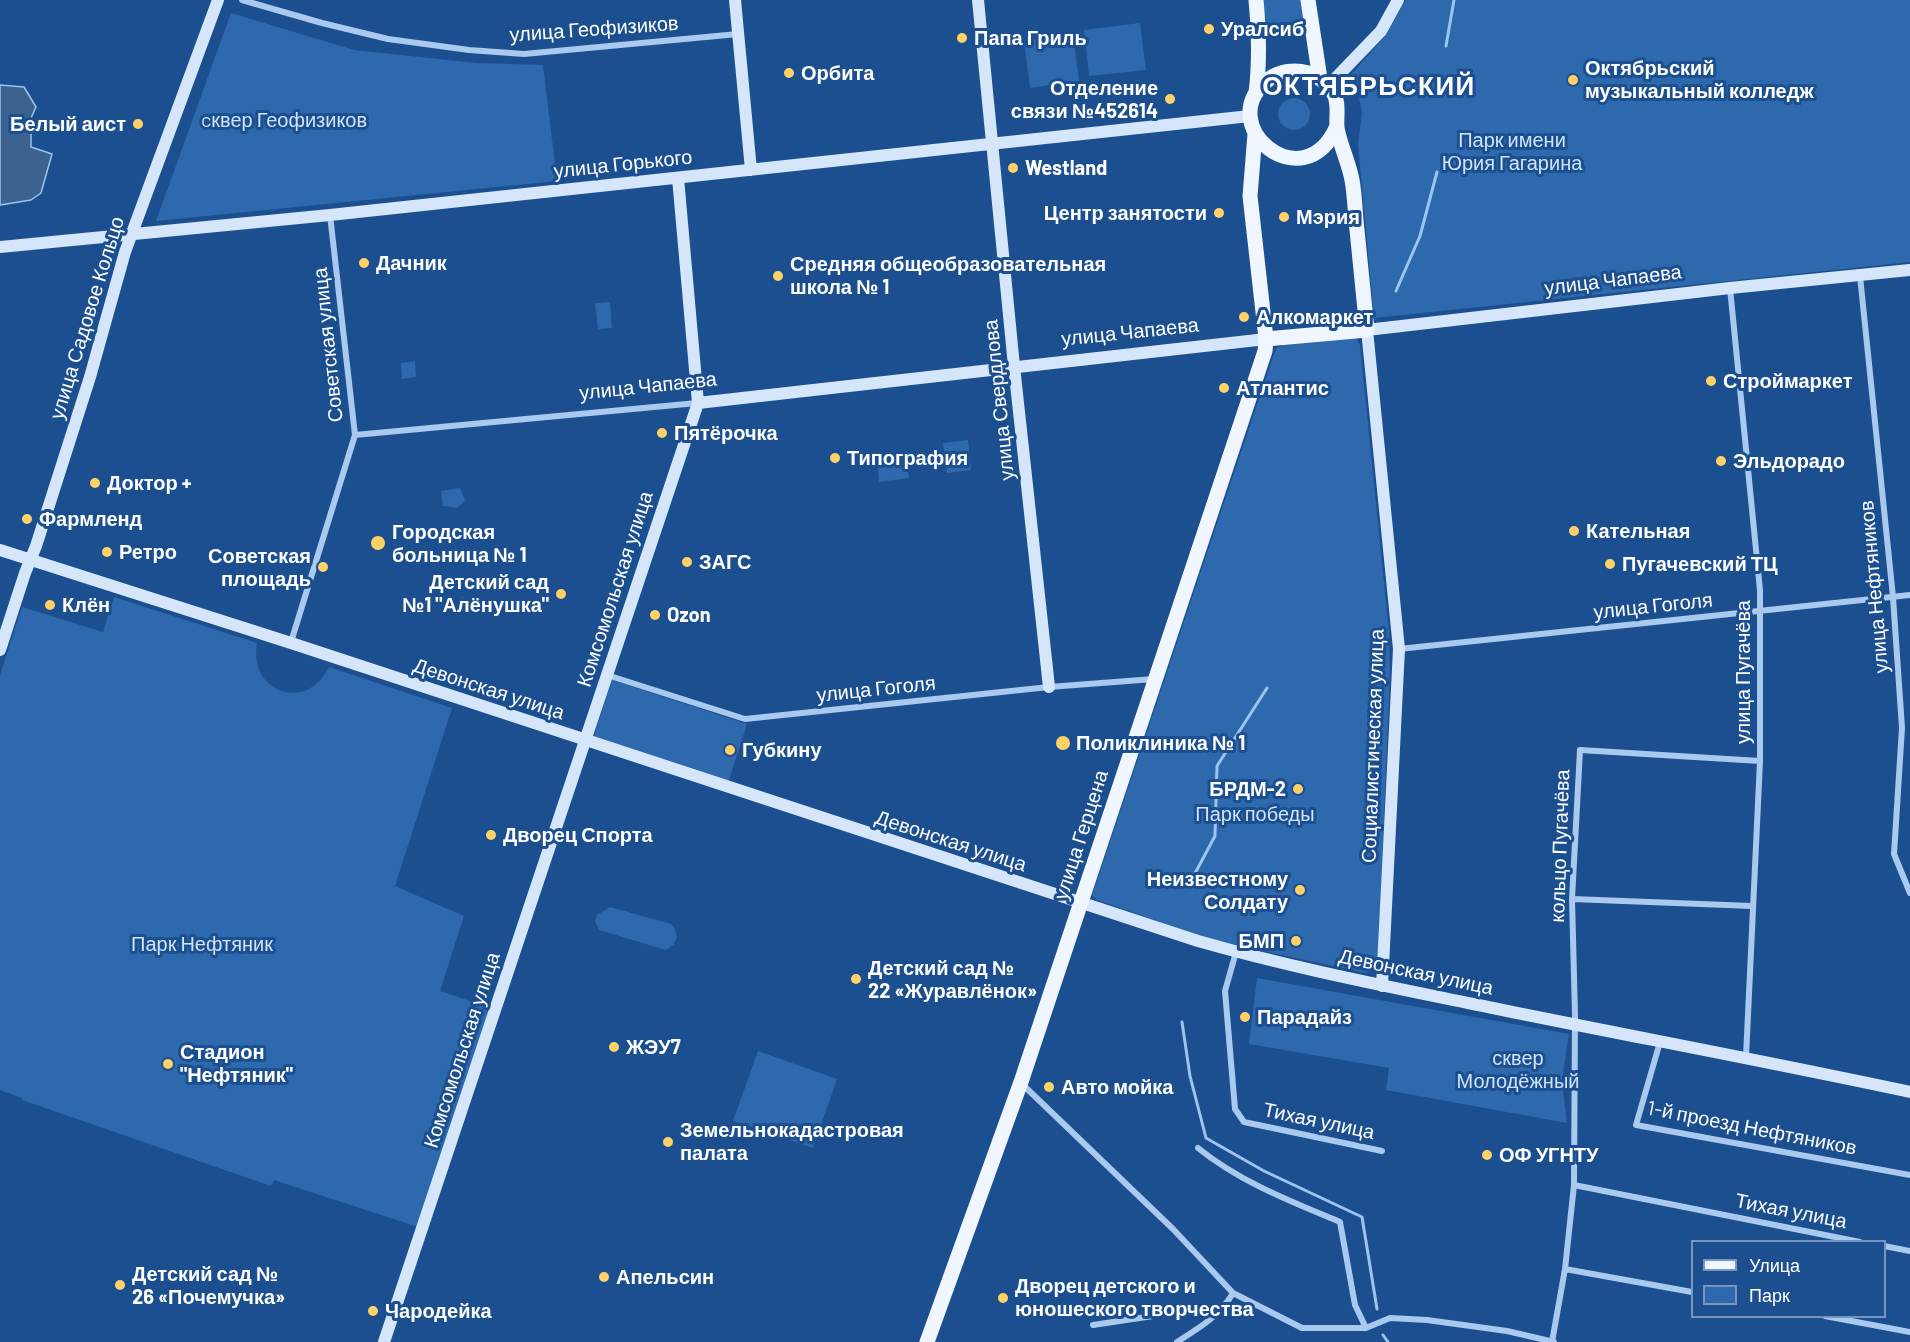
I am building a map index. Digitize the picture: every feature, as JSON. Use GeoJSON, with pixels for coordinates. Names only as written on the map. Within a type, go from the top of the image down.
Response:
{"type":"FeatureCollection","features":[{"type":"Feature","properties":{"kind":"main road"},"geometry":{"type":"LineString","coordinates":[[1256,0],[1260,34],[1259,66],[1256,94],[1250,116],[1255,134],[1261,144],[1270,152],[1281,157],[1304,158],[1325,146],[1337,126]]}},
{"type":"Feature","properties":{"kind":"main road"},"geometry":{"type":"LineString","coordinates":[[1308,0],[1324,82],[1338,108],[1337,126],[1352,181],[1367,330]]}},
{"type":"Feature","properties":{"kind":"main road"},"geometry":{"type":"LineString","coordinates":[[1256,94],[1268,80],[1284,72],[1309,73],[1324,82]]}},
{"type":"Feature","properties":{"kind":"main road","name":"улица Герцена"},"geometry":{"type":"LineString","coordinates":[[927,1342],[1021,1083],[1154,678],[1265,351],[1266,339],[1250,196],[1255,134]]}},
{"type":"Feature","properties":{"kind":"main road","name":"улица Чапаева"},"geometry":{"type":"LineString","coordinates":[[1266,339],[1367,330]]}},
{"type":"Feature","properties":{"kind":"street","name":"улица Садовое Кольцо"},"geometry":{"type":"LineString","coordinates":[[0,650],[90,377],[131,234],[218,0]]}},
{"type":"Feature","properties":{"kind":"street","name":"улица Геофизиков"},"geometry":{"type":"LineString","coordinates":[[242,0],[388,39],[469,50],[524,54],[738,34]]}},
{"type":"Feature","properties":{"kind":"street"},"geometry":{"type":"LineString","coordinates":[[735,0],[752,170]]}},
{"type":"Feature","properties":{"kind":"street","name":"улица Свердлова"},"geometry":{"type":"LineString","coordinates":[[978,0],[991,144],[1049,687]]}},
{"type":"Feature","properties":{"kind":"street"},"geometry":{"type":"LineString","coordinates":[[1324,82],[1381,32],[1398,0]]}},
{"type":"Feature","properties":{"kind":"street","name":"улица Горького"},"geometry":{"type":"LineString","coordinates":[[0,247],[330,215],[1250,116]]}},
{"type":"Feature","properties":{"kind":"street","name":"Комсомольская улица"},"geometry":{"type":"LineString","coordinates":[[384,1342],[698,403],[678,178]]}},
{"type":"Feature","properties":{"kind":"street","name":"Советская улица"},"geometry":{"type":"LineString","coordinates":[[291,643],[355,435],[330,215]]}},
{"type":"Feature","properties":{"kind":"street","name":"улица Чапаева"},"geometry":{"type":"LineString","coordinates":[[1367,330],[1730,288],[1910,270]]}},
{"type":"Feature","properties":{"kind":"street","name":"улица Нефтяников"},"geometry":{"type":"LineString","coordinates":[[1860,276],[1893,597],[1902,728],[1894,854],[1910,893]]}},
{"type":"Feature","properties":{"kind":"street","name":"улица Пугачёва"},"geometry":{"type":"LineString","coordinates":[[1730,288],[1760,590],[1760,761],[1746,1057]]}},
{"type":"Feature","properties":{"kind":"street","name":"Социалистическая улица"},"geometry":{"type":"LineString","coordinates":[[1367,330],[1399,649],[1382,986]]}},
{"type":"Feature","properties":{"kind":"street","name":"улица Чапаева"},"geometry":{"type":"LineString","coordinates":[[355,435],[698,403],[1266,339]]}},
{"type":"Feature","properties":{"kind":"street","name":"Девонская улица"},"geometry":{"type":"LineString","coordinates":[[0,550],[291,643],[1080,904],[1236,952],[1382,986],[1574,1020],[1660,1041],[1910,1092]]}},
{"type":"Feature","properties":{"kind":"street","name":"улица Гоголя"},"geometry":{"type":"LineString","coordinates":[[1399,649],[1910,595]]}},
{"type":"Feature","properties":{"kind":"street","name":"улица Гоголя"},"geometry":{"type":"LineString","coordinates":[[607,675],[745,720],[1154,678]]}},
{"type":"Feature","properties":{"kind":"street","name":"кольцо Пугачёва"},"geometry":{"type":"LineString","coordinates":[[1553,1342],[1565,1269],[1574,1185],[1572,899],[1580,750],[1760,761]]}},
{"type":"Feature","properties":{"kind":"street"},"geometry":{"type":"LineString","coordinates":[[1572,899],[1752,906]]}},
{"type":"Feature","properties":{"kind":"street","name":"Тихая улица"},"geometry":{"type":"LineString","coordinates":[[1236,952],[1225,991],[1235,1109],[1244,1122],[1382,1151]]}},
{"type":"Feature","properties":{"kind":"street","name":"1-й проезд Нефтяников"},"geometry":{"type":"LineString","coordinates":[[1660,1041],[1636,1125],[1910,1174]]}},
{"type":"Feature","properties":{"kind":"street"},"geometry":{"type":"LineString","coordinates":[[1021,1083],[1173,1229],[1233,1293],[1302,1328],[1366,1328],[1390,1318],[1426,1320],[1507,1331],[1553,1342]]}},
{"type":"Feature","properties":{"kind":"street"},"geometry":{"type":"LineString","coordinates":[[1198,1148],[1218,1164],[1263,1189],[1340,1222],[1355,1305],[1366,1328]]}},
{"type":"Feature","properties":{"kind":"street","name":"Тихая улица"},"geometry":{"type":"LineString","coordinates":[[1574,1185],[1850,1240]]}},
{"type":"Feature","properties":{"kind":"street"},"geometry":{"type":"LineString","coordinates":[[1886,1246],[1910,1251]]}},
{"type":"Feature","properties":{"kind":"street"},"geometry":{"type":"LineString","coordinates":[[1565,1269],[1691,1292]]}},
{"type":"Feature","properties":{"kind":"street"},"geometry":{"type":"LineString","coordinates":[[1177,1342],[1210,1322],[1226,1305],[1233,1293]]}},
{"type":"Feature","properties":{"kind":"street"},"geometry":{"type":"LineString","coordinates":[[1092,1325],[1226,1305]]}},
{"type":"Feature","properties":{"kind":"street"},"geometry":{"type":"LineString","coordinates":[[1831,1318],[1910,1332]]}},
{"type":"Feature","properties":{"kind":"green space"},"geometry":{"type":"Polygon","coordinates":[[[1261,0],[1306,0],[1308,20],[1264,25],[1261,0]]]}},
{"type":"Feature","properties":{"kind":"green space","name":"Парк имени Юрия Гагарина"},"geometry":{"type":"Polygon","coordinates":[[[1406,0],[1910,0],[1910,262],[1374,318],[1358,144],[1362,112],[1357,89],[1349,77],[1386,35],[1406,0]]]}},
{"type":"Feature","properties":{"kind":"green space","name":"cквер Геофизиков"},"geometry":{"type":"Polygon","coordinates":[[[231,13],[354,50],[476,63],[543,65],[557,181],[156,221],[231,13]]]}},
{"type":"Feature","properties":{"kind":"green space"},"geometry":{"type":"Polygon","coordinates":[[[1140,23],[1146,70],[1089,76],[1084,30],[1140,23]]]}},
{"type":"Feature","properties":{"kind":"green space"},"geometry":{"type":"Polygon","coordinates":[[[1073,34],[1079,81],[1030,88],[1024,41],[1073,34]]]}},
{"type":"Feature","properties":{"kind":"green space"},"geometry":{"type":"Polygon","coordinates":[[[1294,98],[1305,103],[1310,114],[1305,125],[1294,130],[1283,125],[1278,114],[1283,103],[1294,98]]]}},
{"type":"Feature","properties":{"kind":"green space"},"geometry":{"type":"Polygon","coordinates":[[[610,302],[612,328],[598,329],[595,303],[610,302]]]}},
{"type":"Feature","properties":{"kind":"green space","name":"Парк победы"},"geometry":{"type":"Polygon","coordinates":[[[1356,338],[1360,345],[1389,632],[1390,670],[1378,965],[1373,971],[1366,973],[1213,940],[1097,900],[1092,895],[1274,354],[1277,348],[1286,344],[1356,338]]]}},
{"type":"Feature","properties":{"kind":"green space"},"geometry":{"type":"Polygon","coordinates":[[[415,361],[416,377],[402,379],[401,363],[415,361]]]}},
{"type":"Feature","properties":{"kind":"green space"},"geometry":{"type":"Polygon","coordinates":[[[968,440],[971,470],[947,473],[943,443],[968,440]]]}},
{"type":"Feature","properties":{"kind":"green space"},"geometry":{"type":"Polygon","coordinates":[[[907,464],[909,478],[879,482],[878,468],[907,464]]]}},
{"type":"Feature","properties":{"kind":"green space"},"geometry":{"type":"Polygon","coordinates":[[[460,488],[465,501],[457,508],[443,506],[441,491],[460,488]]]}},
{"type":"Feature","properties":{"kind":"green space","name":"Парк Нефтяник"},"geometry":{"type":"Polygon","coordinates":[[[114,597],[257,643],[257,660],[261,674],[270,685],[281,691],[294,693],[307,690],[319,681],[329,667],[452,708],[395,886],[464,916],[440,991],[491,1008],[418,1227],[274,1180],[271,1186],[22,1100],[22,1098],[0,1090],[0,675],[22,607],[103,632],[114,597]]]}},
{"type":"Feature","properties":{"kind":"green space"},"geometry":{"type":"Polygon","coordinates":[[[461,597],[484,604],[482,613],[475,611],[474,614],[457,609],[461,597]]]}},
{"type":"Feature","properties":{"kind":"green space"},"geometry":{"type":"Polygon","coordinates":[[[612,680],[747,724],[728,783],[593,739],[612,680]]]}},
{"type":"Feature","properties":{"kind":"green space"},"geometry":{"type":"Polygon","coordinates":[[[610,907],[671,924],[677,937],[674,944],[666,950],[599,930],[595,921],[597,915],[610,907]]]}},
{"type":"Feature","properties":{"kind":"green space","name":"сквер Молодёжный"},"geometry":{"type":"Polygon","coordinates":[[[1257,978],[1569,1034],[1562,1081],[1567,1123],[1386,1090],[1389,1068],[1249,1044],[1257,978]]]}},
{"type":"Feature","properties":{"kind":"green space"},"geometry":{"type":"Polygon","coordinates":[[[758,1051],[837,1079],[813,1148],[733,1121],[758,1051]]]}},
{"type":"Feature","properties":{"kind":"shaded area"},"geometry":{"type":"Polygon","coordinates":[[[0,85],[24,87],[36,107],[31,118],[31,147],[52,154],[41,193],[31,200],[0,205],[0,85]]]}},
{"type":"Feature","properties":{"kind":"waterway"},"geometry":{"type":"LineString","coordinates":[[1446,46],[1454,0]]}},
{"type":"Feature","properties":{"kind":"waterway"},"geometry":{"type":"LineString","coordinates":[[1396,291],[1420,236],[1437,172]]}},
{"type":"Feature","properties":{"kind":"waterway"},"geometry":{"type":"LineString","coordinates":[[1193,877],[1215,836],[1217,766],[1267,688]]}},
{"type":"Feature","properties":{"kind":"waterway"},"geometry":{"type":"LineString","coordinates":[[1182,1022],[1190,1076],[1206,1138],[1264,1171],[1362,1217],[1377,1309]]}},
{"type":"Feature","properties":{"kind":"waterway"},"geometry":{"type":"LineString","coordinates":[[1383,1335],[1388,1342]]}},
{"type":"Feature","properties":{"kind":"place","name":"Уралсиб"},"geometry":{"type":"Point","coordinates":[1209,29]}},
{"type":"Feature","properties":{"kind":"place","name":"Папа Гриль"},"geometry":{"type":"Point","coordinates":[962,38]}},
{"type":"Feature","properties":{"kind":"place","name":"Орбита"},"geometry":{"type":"Point","coordinates":[789,73]}},
{"type":"Feature","properties":{"kind":"place","name":"Октябрьский музыкальный колледж"},"geometry":{"type":"Point","coordinates":[1573,80]}},
{"type":"Feature","properties":{"kind":"place","name":"Отделение связи №452614"},"geometry":{"type":"Point","coordinates":[1170,99]}},
{"type":"Feature","properties":{"kind":"place","name":"Белый аист"},"geometry":{"type":"Point","coordinates":[138,124]}},
{"type":"Feature","properties":{"kind":"place","name":"Westland"},"geometry":{"type":"Point","coordinates":[1013,168]}},
{"type":"Feature","properties":{"kind":"place","name":"Центр занятости"},"geometry":{"type":"Point","coordinates":[1219,213]}},
{"type":"Feature","properties":{"kind":"place","name":"Мэрия"},"geometry":{"type":"Point","coordinates":[1284,217]}},
{"type":"Feature","properties":{"kind":"place","name":"Дачник"},"geometry":{"type":"Point","coordinates":[364,263]}},
{"type":"Feature","properties":{"kind":"place","name":"Средняя общеобразовательная школа № 1"},"geometry":{"type":"Point","coordinates":[778,276]}},
{"type":"Feature","properties":{"kind":"place","name":"Алкомаркет"},"geometry":{"type":"Point","coordinates":[1244,317]}},
{"type":"Feature","properties":{"kind":"place","name":"Строймаркет"},"geometry":{"type":"Point","coordinates":[1711,381]}},
{"type":"Feature","properties":{"kind":"place","name":"Атлантис"},"geometry":{"type":"Point","coordinates":[1224,388]}},
{"type":"Feature","properties":{"kind":"place","name":"Пятёрочка"},"geometry":{"type":"Point","coordinates":[662,433]}},
{"type":"Feature","properties":{"kind":"place","name":"Типография"},"geometry":{"type":"Point","coordinates":[835,458]}},
{"type":"Feature","properties":{"kind":"place","name":"Эльдорадо"},"geometry":{"type":"Point","coordinates":[1721,461]}},
{"type":"Feature","properties":{"kind":"place","name":"Доктор +"},"geometry":{"type":"Point","coordinates":[95,483]}},
{"type":"Feature","properties":{"kind":"place","name":"Фармленд"},"geometry":{"type":"Point","coordinates":[27,519]}},
{"type":"Feature","properties":{"kind":"place","name":"Кательная"},"geometry":{"type":"Point","coordinates":[1574,531]}},
{"type":"Feature","properties":{"kind":"place","name":"Городская больница № 1"},"geometry":{"type":"Point","coordinates":[378,543]}},
{"type":"Feature","properties":{"kind":"place","name":"Ретро"},"geometry":{"type":"Point","coordinates":[107,552]}},
{"type":"Feature","properties":{"kind":"place","name":"ЗАГС"},"geometry":{"type":"Point","coordinates":[687,562]}},
{"type":"Feature","properties":{"kind":"place","name":"Пугачевский ТЦ"},"geometry":{"type":"Point","coordinates":[1610,564]}},
{"type":"Feature","properties":{"kind":"place","name":"Советская площадь"},"geometry":{"type":"Point","coordinates":[323,567]}},
{"type":"Feature","properties":{"kind":"place","name":"Детский сад №1 \"Алёнушка\""},"geometry":{"type":"Point","coordinates":[561,594]}},
{"type":"Feature","properties":{"kind":"place","name":"Клён"},"geometry":{"type":"Point","coordinates":[50,605]}},
{"type":"Feature","properties":{"kind":"place","name":"Ozon"},"geometry":{"type":"Point","coordinates":[655,615]}},
{"type":"Feature","properties":{"kind":"place","name":"Поликлиника № 1"},"geometry":{"type":"Point","coordinates":[1063,743]}},
{"type":"Feature","properties":{"kind":"place","name":"Губкину"},"geometry":{"type":"Point","coordinates":[730,750]}},
{"type":"Feature","properties":{"kind":"place","name":"БРДМ-2"},"geometry":{"type":"Point","coordinates":[1298,789]}},
{"type":"Feature","properties":{"kind":"place","name":"Дворец Спорта"},"geometry":{"type":"Point","coordinates":[491,835]}},
{"type":"Feature","properties":{"kind":"place","name":"Неизвестному Солдату"},"geometry":{"type":"Point","coordinates":[1300,890]}},
{"type":"Feature","properties":{"kind":"place","name":"БМП"},"geometry":{"type":"Point","coordinates":[1296,941]}},
{"type":"Feature","properties":{"kind":"place","name":"Детский сад № 22 «Журавлёнок»"},"geometry":{"type":"Point","coordinates":[856,979]}},
{"type":"Feature","properties":{"kind":"place","name":"Парадайз"},"geometry":{"type":"Point","coordinates":[1245,1017]}},
{"type":"Feature","properties":{"kind":"place","name":"ЖЭУ7"},"geometry":{"type":"Point","coordinates":[614,1047]}},
{"type":"Feature","properties":{"kind":"place","name":"Стадион \"Нефтяник\""},"geometry":{"type":"Point","coordinates":[168,1064]}},
{"type":"Feature","properties":{"kind":"place","name":"Авто мойка"},"geometry":{"type":"Point","coordinates":[1049,1087]}},
{"type":"Feature","properties":{"kind":"place","name":"Земельнокадастровая палата"},"geometry":{"type":"Point","coordinates":[668,1142]}},
{"type":"Feature","properties":{"kind":"place","name":"ОФ УГНТУ"},"geometry":{"type":"Point","coordinates":[1487,1155]}},
{"type":"Feature","properties":{"kind":"place","name":"Апельсин"},"geometry":{"type":"Point","coordinates":[604,1277]}},
{"type":"Feature","properties":{"kind":"place","name":"Детский сад № 26 «Почемучка»"},"geometry":{"type":"Point","coordinates":[120,1285]}},
{"type":"Feature","properties":{"kind":"place","name":"Дворец детского и юношеского творчества"},"geometry":{"type":"Point","coordinates":[1003,1298]}},
{"type":"Feature","properties":{"kind":"place","name":"Чародейка"},"geometry":{"type":"Point","coordinates":[373,1311]}},
{"type":"Feature","properties":{"kind":"district","name":"ОКТЯБРЬСКИЙ"},"geometry":{"type":"Point","coordinates":[1369,86]}}]}
